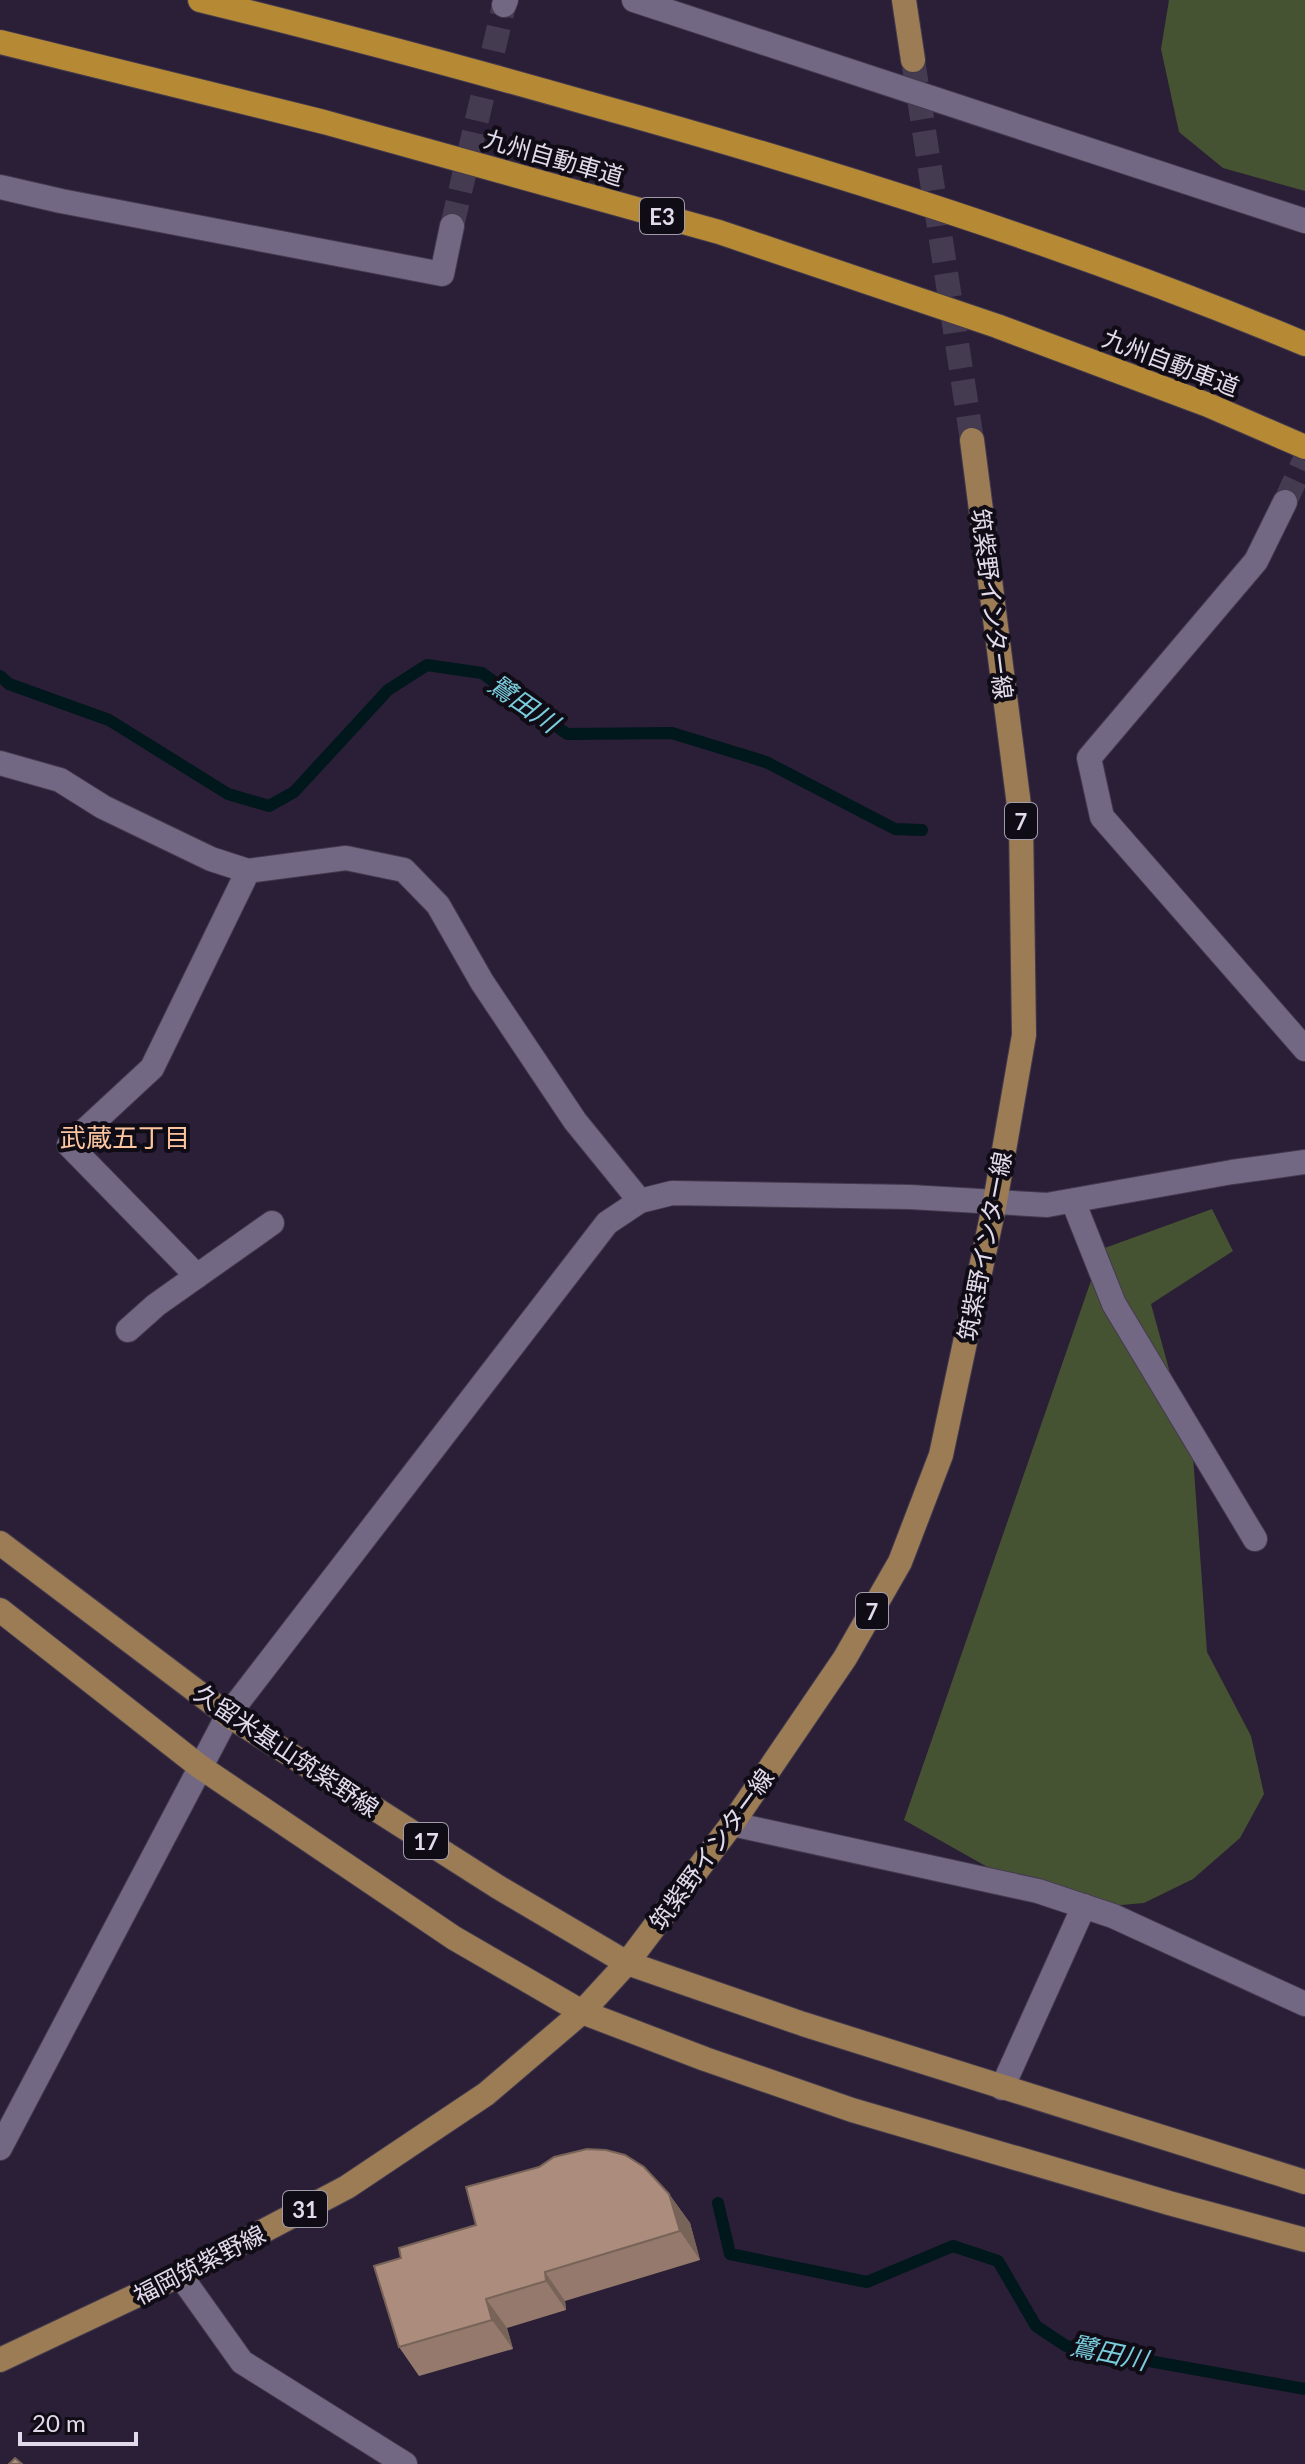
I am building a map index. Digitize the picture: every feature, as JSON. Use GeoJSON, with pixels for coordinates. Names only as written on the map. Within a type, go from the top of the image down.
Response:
{"type":"FeatureCollection","features":[{"type":"Feature","properties":{"kind":"highway"},"geometry":{"type":"LineString","coordinates":[[200,0],[352,37],[746,147],[1025,237],[1305,344]]}},
{"type":"Feature","properties":{"kind":"highway","name":"九州自動車道"},"geometry":{"type":"LineString","coordinates":[[0,42],[324,122],[719,232],[997,326],[1208,405],[1305,447]]}},
{"type":"Feature","properties":{"kind":"main road"},"geometry":{"type":"LineString","coordinates":[[904,0],[913,60]]}},
{"type":"Feature","properties":{"kind":"main road","name":"筑紫野インター線"},"geometry":{"type":"LineString","coordinates":[[582,2012],[627,1963],[732,1824],[845,1658],[900,1562],[941,1455],[995,1202],[1024,1035],[1021,821],[972,440]]}},
{"type":"Feature","properties":{"kind":"main road","name":"久留米基山筑紫野線"},"geometry":{"type":"LineString","coordinates":[[0,1543],[228,1715],[498,1887],[627,1963]]}},
{"type":"Feature","properties":{"kind":"main road"},"geometry":{"type":"LineString","coordinates":[[0,1610],[199,1766],[454,1938],[582,2012],[852,2110],[1305,2240]]}},
{"type":"Feature","properties":{"kind":"main road"},"geometry":{"type":"LineString","coordinates":[[627,1963],[803,2024],[1305,2182]]}},
{"type":"Feature","properties":{"kind":"main road","name":"福岡筑紫野線"},"geometry":{"type":"LineString","coordinates":[[0,2360],[180,2275],[347,2187],[486,2094],[582,2012]]}},
{"type":"Feature","properties":{"kind":"street"},"geometry":{"type":"LineString","coordinates":[[634,0],[1305,221]]}},
{"type":"Feature","properties":{"kind":"street"},"geometry":{"type":"LineString","coordinates":[[0,187],[442,274],[452,226]]}},
{"type":"Feature","properties":{"kind":"street"},"geometry":{"type":"LineString","coordinates":[[1285,502],[1256,561],[1089,758],[1102,817],[1305,1049]]}},
{"type":"Feature","properties":{"kind":"street"},"geometry":{"type":"LineString","coordinates":[[0,763],[60,780],[103,807],[211,859],[248,871],[346,858],[404,870],[438,905],[482,982],[575,1121],[640,1201]]}},
{"type":"Feature","properties":{"kind":"street"},"geometry":{"type":"LineString","coordinates":[[197,1276],[69,1145],[152,1068],[248,871]]}},
{"type":"Feature","properties":{"kind":"street"},"geometry":{"type":"LineString","coordinates":[[0,2148],[9,2110],[228,1715],[332,1576],[607,1223],[640,1201],[672,1193],[910,1197],[1047,1205],[1305,1162]]}},
{"type":"Feature","properties":{"kind":"street"},"geometry":{"type":"LineString","coordinates":[[1073,1201],[1114,1304],[1255,1539]]}},
{"type":"Feature","properties":{"kind":"street"},"geometry":{"type":"LineString","coordinates":[[128,1330],[156,1305],[272,1223]]}},
{"type":"Feature","properties":{"kind":"street"},"geometry":{"type":"LineString","coordinates":[[732,1824],[1038,1891],[1113,1916],[1305,2004]]}},
{"type":"Feature","properties":{"kind":"street"},"geometry":{"type":"LineString","coordinates":[[1002,2088],[1084,1906]]}},
{"type":"Feature","properties":{"kind":"street"},"geometry":{"type":"LineString","coordinates":[[180,2275],[242,2362],[392,2461]]}},
{"type":"Feature","properties":{"kind":"green space"},"geometry":{"type":"Polygon","coordinates":[[[1169,0],[1305,0],[1305,191],[1223,168],[1179,132],[1161,49],[1169,0]]]}},
{"type":"Feature","properties":{"kind":"green space"},"geometry":{"type":"Polygon","coordinates":[[[1212,1209],[1233,1251],[1151,1304],[1193,1456],[1207,1652],[1251,1736],[1264,1794],[1240,1838],[1193,1879],[1144,1903],[1064,1910],[904,1820],[1102,1249],[1212,1209]]]}},
{"type":"Feature","properties":{"kind":"building"},"geometry":{"type":"Polygon","coordinates":[[[587,2149],[625,2155],[644,2167],[669,2194],[680,2231],[545,2272],[546,2281],[486,2299],[492,2320],[399,2347],[374,2266],[401,2258],[399,2248],[476,2225],[466,2187],[539,2167],[554,2157],[587,2149]]]}},
{"type":"Feature","properties":{"kind":"waterway","name":"鷺田川"},"geometry":{"type":"LineString","coordinates":[[0,676],[9,684],[109,720],[228,794],[269,806],[294,792],[388,690],[427,665],[482,673],[567,734],[672,733],[766,762],[895,829],[922,830]]}},
{"type":"Feature","properties":{"kind":"waterway","name":"鷺田川"},"geometry":{"type":"LineString","coordinates":[[718,2203],[730,2254],[867,2282],[953,2246],[998,2261],[1036,2326],[1066,2346],[1305,2389]]}},
{"type":"Feature","properties":{"kind":"tunnel"},"geometry":{"type":"LineString","coordinates":[[452,226],[504,5]]}},
{"type":"Feature","properties":{"kind":"tunnel"},"geometry":{"type":"LineString","coordinates":[[913,60],[972,440]]}},
{"type":"Feature","properties":{"kind":"tunnel"},"geometry":{"type":"LineString","coordinates":[[1285,502],[1305,459]]}},
{"type":"Feature","properties":{"kind":"district","name":"武蔵五丁目"},"geometry":{"type":"Point","coordinates":[125,1137]}}]}
